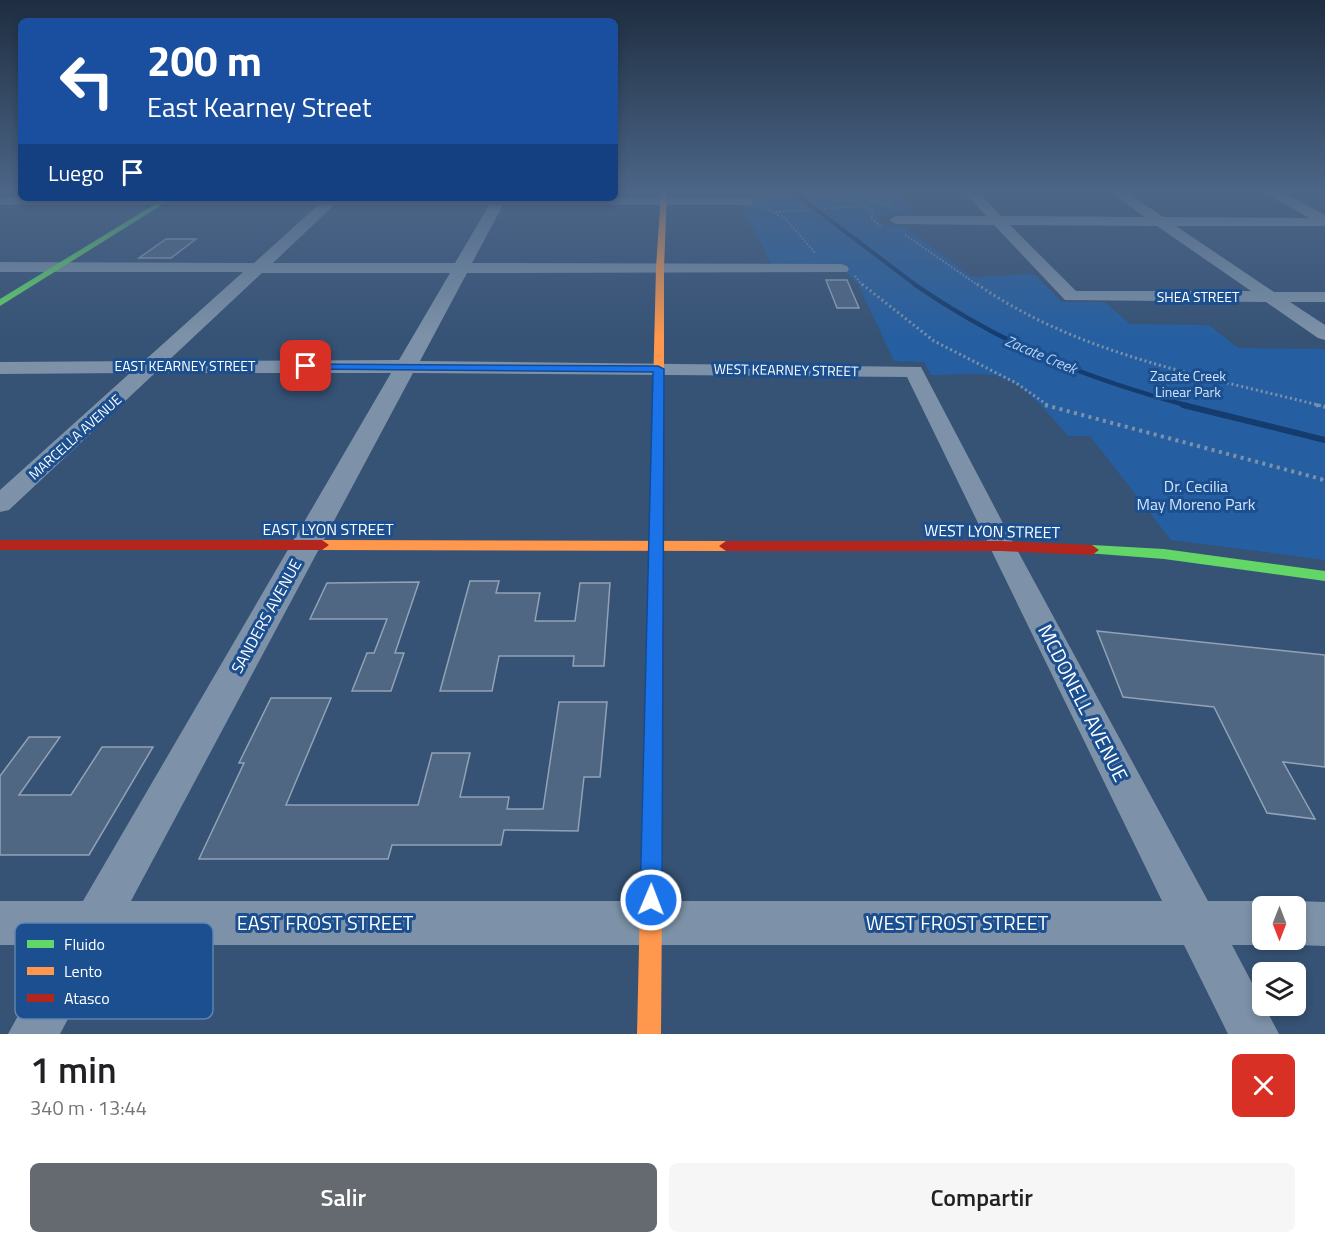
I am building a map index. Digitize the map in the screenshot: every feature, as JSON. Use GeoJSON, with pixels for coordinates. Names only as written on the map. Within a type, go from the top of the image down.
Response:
{"type":"FeatureCollection","features":[{"type":"Feature","properties":{"kind":"main road"},"geometry":{"type":"LineString","coordinates":[[0,303],[101,240]]}},
{"type":"Feature","properties":{"kind":"main road"},"geometry":{"type":"LineString","coordinates":[[649,1034],[662,240]]}},
{"type":"Feature","properties":{"kind":"main road","name":"EAST LYON STREET"},"geometry":{"type":"LineString","coordinates":[[0,545],[656,546]]}},
{"type":"Feature","properties":{"kind":"main road","name":"WEST LYON STREET"},"geometry":{"type":"LineString","coordinates":[[656,546],[1001,546],[1164,554],[1325,576]]}},
{"type":"Feature","properties":{"kind":"street","name":"MARCELLA AVENUE"},"geometry":{"type":"LineString","coordinates":[[0,504],[288,240]]}},
{"type":"Feature","properties":{"kind":"street","name":"SANDERS AVENUE"},"geometry":{"type":"LineString","coordinates":[[94,923],[477,240]]}},
{"type":"Feature","properties":{"kind":"street","name":"SHEA STREET"},"geometry":{"type":"LineString","coordinates":[[1016,240],[1071,296],[1325,297]]}},
{"type":"Feature","properties":{"kind":"street"},"geometry":{"type":"LineString","coordinates":[[1186,240],[1325,334]]}},
{"type":"Feature","properties":{"kind":"street"},"geometry":{"type":"LineString","coordinates":[[0,267],[846,270]]}},
{"type":"Feature","properties":{"kind":"street","name":"EAST KEARNEY STREET"},"geometry":{"type":"LineString","coordinates":[[0,368],[153,366],[658,369]]}},
{"type":"Feature","properties":{"kind":"street","name":"WEST KEARNEY STREET"},"geometry":{"type":"LineString","coordinates":[[658,369],[914,371]]}},
{"type":"Feature","properties":{"kind":"street","name":"MCDONELL AVENUE"},"geometry":{"type":"LineString","coordinates":[[914,371],[1001,546],[1254,1034]]}},
{"type":"Feature","properties":{"kind":"street","name":"EAST FROST STREET"},"geometry":{"type":"LineString","coordinates":[[0,922],[651,923]]}},
{"type":"Feature","properties":{"kind":"street","name":"WEST FROST STREET"},"geometry":{"type":"LineString","coordinates":[[651,923],[1252,923]]}},
{"type":"Feature","properties":{"kind":"street"},"geometry":{"type":"LineString","coordinates":[[1306,923],[1325,924]]}},
{"type":"Feature","properties":{"kind":"street","name":"SANDERS AVENUE"},"geometry":{"type":"LineString","coordinates":[[33,1034],[41,1019]]}},
{"type":"Feature","properties":{"kind":"path"},"geometry":{"type":"LineString","coordinates":[[806,240],[816,254],[825,260]]}},
{"type":"Feature","properties":{"kind":"path"},"geometry":{"type":"LineString","coordinates":[[910,240],[991,294],[1060,332],[1143,361],[1275,395],[1275,397],[1325,408]]}},
{"type":"Feature","properties":{"kind":"path"},"geometry":{"type":"LineString","coordinates":[[846,270],[869,292],[934,341],[1016,382],[1043,404],[1324,481]]}},
{"type":"Feature","properties":{"kind":"green space","name":"Zacate Creek Linear Park"},"geometry":{"type":"Polygon","coordinates":[[[759,240],[923,240],[972,277],[1034,274],[1062,302],[1105,302],[1130,324],[1209,325],[1238,348],[1325,349],[1325,560],[1171,540],[1090,436],[1068,436],[1035,399],[1014,383],[1004,378],[985,374],[931,375],[924,362],[894,361],[858,284],[840,265],[772,265],[759,240]]]}},
{"type":"Feature","properties":{"kind":"building"},"geometry":{"type":"Polygon","coordinates":[[[164,240],[194,240],[171,258],[139,258],[164,240]]]}},
{"type":"Feature","properties":{"kind":"building"},"geometry":{"type":"Polygon","coordinates":[[[826,280],[847,280],[859,308],[837,308],[826,280]]]}},
{"type":"Feature","properties":{"kind":"building"},"geometry":{"type":"Polygon","coordinates":[[[470,581],[499,581],[496,593],[540,593],[535,621],[575,621],[580,583],[610,583],[604,666],[573,666],[574,656],[499,656],[492,691],[440,691],[470,581]]]}},
{"type":"Feature","properties":{"kind":"building"},"geometry":{"type":"Polygon","coordinates":[[[419,582],[395,653],[404,653],[391,691],[352,691],[367,653],[374,653],[387,619],[310,619],[327,583],[419,582]]]}},
{"type":"Feature","properties":{"kind":"building"},"geometry":{"type":"Polygon","coordinates":[[[1097,631],[1325,655],[1325,767],[1283,762],[1315,819],[1267,813],[1214,707],[1123,697],[1097,631]]]}},
{"type":"Feature","properties":{"kind":"building"},"geometry":{"type":"Polygon","coordinates":[[[271,698],[331,698],[286,805],[418,805],[432,753],[470,753],[460,797],[509,797],[507,809],[543,809],[559,702],[607,702],[600,777],[584,777],[578,831],[504,830],[501,845],[392,845],[388,859],[199,859],[244,763],[239,763],[271,698]]]}},
{"type":"Feature","properties":{"kind":"building"},"geometry":{"type":"Polygon","coordinates":[[[29,737],[60,737],[19,795],[71,795],[102,747],[153,747],[89,855],[0,855],[0,776],[29,737]]]}},
{"type":"Feature","properties":{"kind":"waterway","name":"Zacate Creek"},"geometry":{"type":"LineString","coordinates":[[857,240],[917,286]]}},
{"type":"Feature","properties":{"kind":"waterway","name":"Zacate Creek"},"geometry":{"type":"LineString","coordinates":[[917,286],[980,325],[1046,358],[1115,384],[1189,406]]}},
{"type":"Feature","properties":{"kind":"waterway","name":"Zacate Creek"},"geometry":{"type":"LineString","coordinates":[[1183,405],[1325,440]]}},
{"type":"Feature","properties":{"kind":"traffic: fast"},"geometry":{"type":"LineString","coordinates":[[0,303],[102,240]]}},
{"type":"Feature","properties":{"kind":"traffic: fast"},"geometry":{"type":"LineString","coordinates":[[1092,550],[1164,554],[1325,576]]}},
{"type":"Feature","properties":{"kind":"traffic: slow"},"geometry":{"type":"LineString","coordinates":[[657,512],[661,240]]}},
{"type":"Feature","properties":{"kind":"traffic: slow"},"geometry":{"type":"LineString","coordinates":[[322,545],[726,546]]}},
{"type":"Feature","properties":{"kind":"traffic: slow"},"geometry":{"type":"LineString","coordinates":[[649,1034],[653,775]]}},
{"type":"Feature","properties":{"kind":"traffic: jam"},"geometry":{"type":"LineString","coordinates":[[653,775],[657,512]]}},
{"type":"Feature","properties":{"kind":"traffic: jam"},"geometry":{"type":"LineString","coordinates":[[0,545],[322,545]]}},
{"type":"Feature","properties":{"kind":"traffic: jam"},"geometry":{"type":"LineString","coordinates":[[726,546],[1001,546],[1092,550]]}},
{"type":"Feature","properties":{"kind":"route"},"geometry":{"type":"LineString","coordinates":[[306,366],[406,369],[658,369],[651,900]]}},
{"type":"Feature","properties":{"kind":"park label","name":"Dr. Cecilia May Moreno Park"},"geometry":{"type":"Point","coordinates":[1196,495]}}]}
